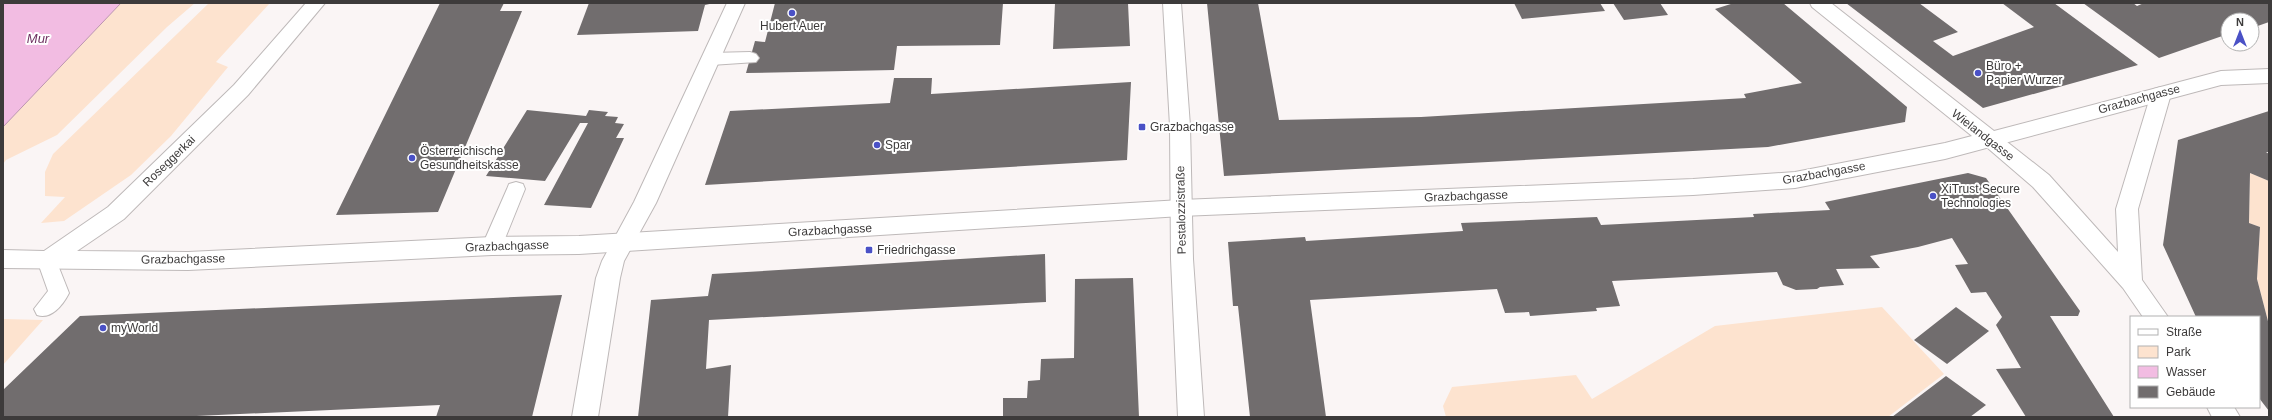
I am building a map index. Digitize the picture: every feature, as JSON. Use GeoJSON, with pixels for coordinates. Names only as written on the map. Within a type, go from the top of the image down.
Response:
{"type":"FeatureCollection","features":[{"type":"Feature","properties":{"kind":"main road","name":"Roseggerkai"},"geometry":{"type":"LineString","coordinates":[[47,260],[116,213],[241,90],[316,3]]}},
{"type":"Feature","properties":{"kind":"main road"},"geometry":{"type":"LineString","coordinates":[[585,417],[608,278],[613,260],[624,242],[736,3]]}},
{"type":"Feature","properties":{"kind":"main road","name":"Pestalozzistraße"},"geometry":{"type":"LineString","coordinates":[[1172,3],[1180,126],[1182,259],[1191,417]]}},
{"type":"Feature","properties":{"kind":"main road","name":"Wielandgasse"},"geometry":{"type":"LineString","coordinates":[[1819,3],[2041,181],[2131,282],[2155,316]]}},
{"type":"Feature","properties":{"kind":"main road","name":"Grazbachgasse"},"geometry":{"type":"LineString","coordinates":[[3,259],[188,260],[492,246],[624,242],[1182,208],[1693,187],[1795,180],[1945,151],[2221,78],[2269,76]]}},
{"type":"Feature","properties":{"kind":"main road"},"geometry":{"type":"LineString","coordinates":[[2131,282],[2127,209],[2161,94]]}},
{"type":"Feature","properties":{"kind":"main road"},"geometry":{"type":"LineString","coordinates":[[2220,408],[2227,417]]}},
{"type":"Feature","properties":{"kind":"lane"},"geometry":{"type":"LineString","coordinates":[[711,59],[750,58]]}},
{"type":"Feature","properties":{"kind":"lane"},"geometry":{"type":"LineString","coordinates":[[492,246],[516,189]]}},
{"type":"Feature","properties":{"kind":"lane"},"geometry":{"type":"LineString","coordinates":[[44,309],[60,293],[47,260]]}},
{"type":"Feature","properties":{"kind":"green space"},"geometry":{"type":"Polygon","coordinates":[[[121,3],[195,3],[167,27],[57,135],[6,160],[3,164],[3,127],[121,3]]]}},
{"type":"Feature","properties":{"kind":"green space"},"geometry":{"type":"Polygon","coordinates":[[[209,3],[270,3],[216,62],[228,67],[171,136],[131,175],[64,221],[41,223],[65,197],[45,196],[45,172],[53,154],[209,3]]]}},
{"type":"Feature","properties":{"kind":"green space"},"geometry":{"type":"Polygon","coordinates":[[[2250,173],[2269,181],[2269,325],[2257,279],[2260,227],[2249,223],[2250,173]]]}},
{"type":"Feature","properties":{"kind":"green space"},"geometry":{"type":"Polygon","coordinates":[[[1882,307],[1944,374],[1888,417],[1446,417],[1443,406],[1452,387],[1576,375],[1592,399],[1715,326],[1882,307]]]}},
{"type":"Feature","properties":{"kind":"green space"},"geometry":{"type":"Polygon","coordinates":[[[3,319],[43,320],[3,365],[3,319]]]}},
{"type":"Feature","properties":{"kind":"water","name":"Mur"},"geometry":{"type":"Polygon","coordinates":[[[3,3],[121,3],[3,127],[3,3]]]}},
{"type":"Feature","properties":{"kind":"building","name":"Österreichische Gesundheitskasse"},"geometry":{"type":"Polygon","coordinates":[[[440,3],[504,3],[500,11],[522,11],[438,212],[336,215],[440,3]]]}},
{"type":"Feature","properties":{"kind":"building"},"geometry":{"type":"Polygon","coordinates":[[[589,3],[714,3],[705,5],[698,31],[577,35],[589,3]]]}},
{"type":"Feature","properties":{"kind":"building"},"geometry":{"type":"Polygon","coordinates":[[[775,3],[1003,3],[1000,45],[897,46],[894,70],[746,73],[755,41],[765,42],[775,3]]]}},
{"type":"Feature","properties":{"kind":"building"},"geometry":{"type":"Polygon","coordinates":[[[1055,3],[1128,3],[1130,46],[1053,49],[1055,3]]]}},
{"type":"Feature","properties":{"kind":"building"},"geometry":{"type":"Polygon","coordinates":[[[1207,3],[1258,3],[1279,120],[1421,117],[1746,98],[1744,94],[1802,83],[1715,9],[1734,3],[1783,3],[1907,107],[1905,122],[1768,147],[1224,176],[1207,3]]]}},
{"type":"Feature","properties":{"kind":"building"},"geometry":{"type":"Polygon","coordinates":[[[1514,3],[1600,3],[1605,11],[1522,19],[1514,3]]]}},
{"type":"Feature","properties":{"kind":"building"},"geometry":{"type":"Polygon","coordinates":[[[1613,3],[1660,3],[1668,15],[1624,20],[1613,3]]]}},
{"type":"Feature","properties":{"kind":"building"},"geometry":{"type":"Polygon","coordinates":[[[1846,3],[1919,3],[1958,32],[1933,41],[1953,56],[2034,27],[2002,3],[2054,3],[2138,65],[1983,108],[1846,3]]]}},
{"type":"Feature","properties":{"kind":"building"},"geometry":{"type":"Polygon","coordinates":[[[2083,3],[2133,3],[2137,6],[2144,3],[2269,3],[2269,22],[2260,25],[2260,12],[2220,12],[2220,37],[2159,58],[2083,3]]]}},
{"type":"Feature","properties":{"kind":"building"},"geometry":{"type":"Polygon","coordinates":[[[894,78],[932,78],[931,94],[1131,82],[1127,160],[705,185],[730,111],[890,103],[894,78]]]}},
{"type":"Feature","properties":{"kind":"building"},"geometry":{"type":"Polygon","coordinates":[[[527,110],[586,116],[589,110],[608,112],[605,116],[618,117],[615,123],[624,124],[616,138],[624,138],[591,208],[544,205],[588,123],[580,123],[545,181],[486,176],[527,110]]]}},
{"type":"Feature","properties":{"kind":"building"},"geometry":{"type":"Polygon","coordinates":[[[2269,111],[2269,152],[2266,152],[2269,154],[2269,181],[2250,173],[2249,223],[2260,227],[2257,279],[2269,325],[2269,411],[2260,399],[2260,316],[2196,316],[2163,245],[2178,140],[2269,111]]]}},
{"type":"Feature","properties":{"kind":"building"},"geometry":{"type":"Polygon","coordinates":[[[1968,173],[1986,178],[2080,311],[2078,316],[2050,316],[2114,417],[2026,417],[1996,369],[2021,368],[1996,325],[2002,317],[1986,292],[1971,293],[1955,265],[1968,264],[1952,238],[1918,247],[1870,256],[1880,268],[1836,269],[1844,285],[1820,287],[1817,289],[1796,290],[1783,285],[1777,272],[1612,281],[1620,306],[1596,308],[1597,311],[1530,316],[1529,312],[1505,313],[1497,289],[1310,300],[1326,417],[1250,417],[1238,306],[1233,306],[1228,242],[1305,237],[1306,241],[1463,231],[1461,223],[1597,217],[1601,225],[1754,217],[1753,214],[1830,210],[1825,202],[1968,173]]]}},
{"type":"Feature","properties":{"kind":"building"},"geometry":{"type":"Polygon","coordinates":[[[1045,254],[1046,302],[709,320],[706,369],[731,365],[728,417],[638,417],[651,300],[708,296],[712,274],[1045,254]]]}},
{"type":"Feature","properties":{"kind":"building"},"geometry":{"type":"Polygon","coordinates":[[[1133,278],[1139,417],[1003,417],[1003,398],[1027,398],[1028,381],[1040,380],[1041,359],[1074,358],[1075,279],[1133,278]]]}},
{"type":"Feature","properties":{"kind":"building"},"geometry":{"type":"Polygon","coordinates":[[[562,295],[532,417],[436,417],[440,405],[175,417],[3,417],[3,390],[80,316],[562,295]]]}},
{"type":"Feature","properties":{"kind":"building"},"geometry":{"type":"Polygon","coordinates":[[[1956,307],[1989,331],[1947,364],[1914,340],[1956,307]]]}},
{"type":"Feature","properties":{"kind":"building"},"geometry":{"type":"Polygon","coordinates":[[[1946,376],[1986,405],[1970,417],[1892,417],[1946,376]]]}},
{"type":"Feature","properties":{"kind":"place","name":"Hubert Auer"},"geometry":{"type":"Point","coordinates":[792,13]}},
{"type":"Feature","properties":{"kind":"place","name":"Büro + Papier Wurzer"},"geometry":{"type":"Point","coordinates":[1978,73]}},
{"type":"Feature","properties":{"kind":"place","name":"Grazbachgasse"},"geometry":{"type":"Point","coordinates":[1142,127]}},
{"type":"Feature","properties":{"kind":"place","name":"Spar"},"geometry":{"type":"Point","coordinates":[877,145]}},
{"type":"Feature","properties":{"kind":"place","name":"Österreichische Gesundheitskasse"},"geometry":{"type":"Point","coordinates":[412,158]}},
{"type":"Feature","properties":{"kind":"place","name":"XiTrust Secure Technologies"},"geometry":{"type":"Point","coordinates":[1933,196]}},
{"type":"Feature","properties":{"kind":"place","name":"Friedrichgasse"},"geometry":{"type":"Point","coordinates":[869,250]}},
{"type":"Feature","properties":{"kind":"place","name":"myWorld"},"geometry":{"type":"Point","coordinates":[103,328]}}]}
